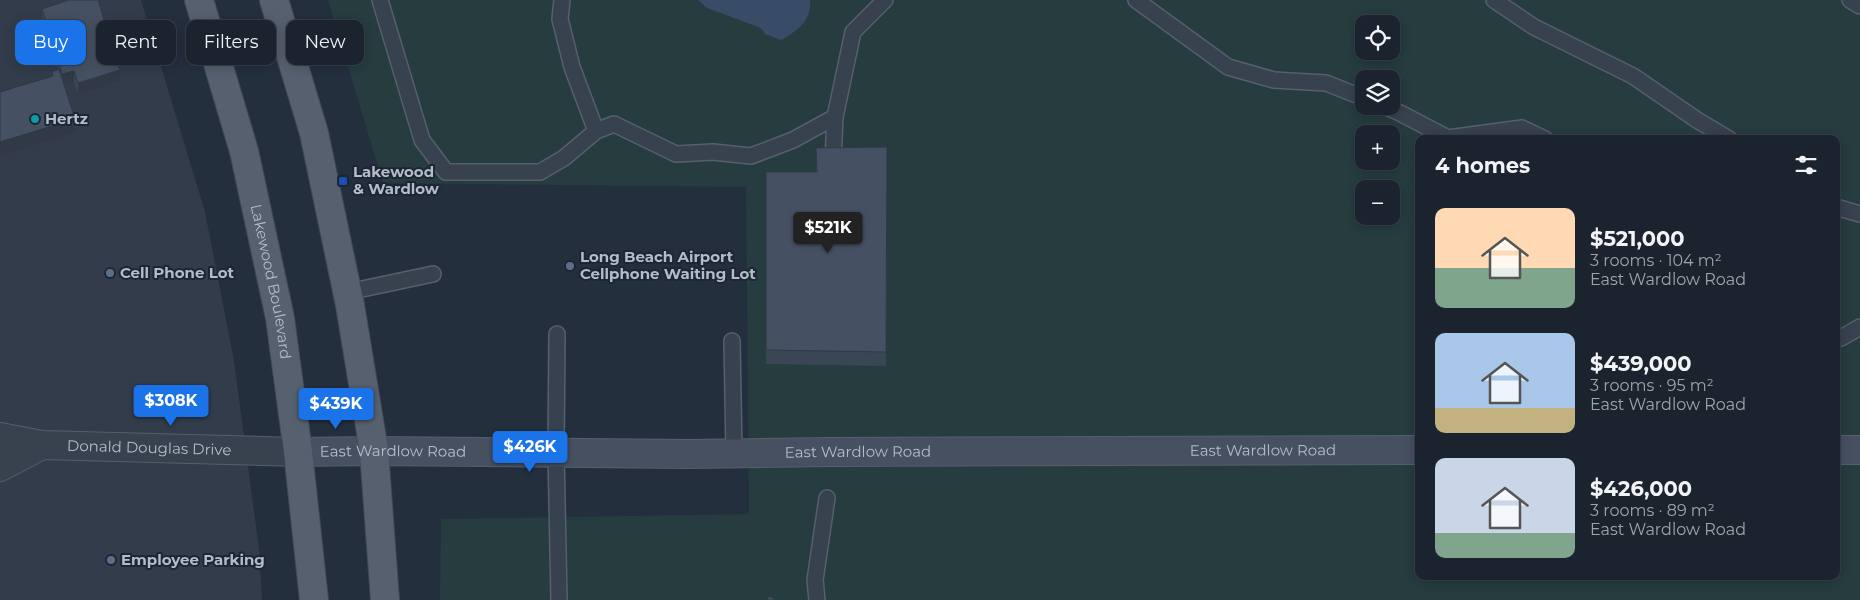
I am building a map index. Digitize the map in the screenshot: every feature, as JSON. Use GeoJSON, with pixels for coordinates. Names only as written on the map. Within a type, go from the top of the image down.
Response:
{"type":"FeatureCollection","features":[{"type":"Feature","properties":{"kind":"main road","name":"Lakewood Boulevard"},"geometry":{"type":"LineString","coordinates":[[200,0],[244,151],[280,318],[298,452],[314,600]]}},
{"type":"Feature","properties":{"kind":"main road"},"geometry":{"type":"LineString","coordinates":[[274,0],[314,133],[348,292],[374,451],[385,600]]}},
{"type":"Feature","properties":{"kind":"main road","name":"East Wardlow Road"},"geometry":{"type":"LineString","coordinates":[[298,452],[734,453],[1415,450]]}},
{"type":"Feature","properties":{"kind":"main road"},"geometry":{"type":"LineString","coordinates":[[1840,450],[1860,450]]}},
{"type":"Feature","properties":{"kind":"street","name":"Donald Douglas Drive"},"geometry":{"type":"LineString","coordinates":[[0,437],[42,445],[298,452]]}},
{"type":"Feature","properties":{"kind":"street"},"geometry":{"type":"LineString","coordinates":[[0,467],[42,445]]}},
{"type":"Feature","properties":{"kind":"lane"},"geometry":{"type":"LineString","coordinates":[[380,0],[422,140],[446,172],[540,172],[564,158],[596,130],[614,124],[676,154],[713,152],[751,156],[793,140],[835,117]]}},
{"type":"Feature","properties":{"kind":"lane"},"geometry":{"type":"LineString","coordinates":[[562,0],[560,19],[572,66],[596,130]]}},
{"type":"Feature","properties":{"kind":"lane"},"geometry":{"type":"LineString","coordinates":[[833,161],[835,117],[853,32],[884,0]]}},
{"type":"Feature","properties":{"kind":"lane"},"geometry":{"type":"LineString","coordinates":[[1136,0],[1228,66],[1274,80],[1326,83],[1355,94]]}},
{"type":"Feature","properties":{"kind":"lane"},"geometry":{"type":"LineString","coordinates":[[1494,0],[1534,27],[1633,76],[1722,135]]}},
{"type":"Feature","properties":{"kind":"lane"},"geometry":{"type":"LineString","coordinates":[[1850,0],[1860,6]]}},
{"type":"Feature","properties":{"kind":"lane"},"geometry":{"type":"LineString","coordinates":[[1400,113],[1442,135]]}},
{"type":"Feature","properties":{"kind":"lane"},"geometry":{"type":"LineString","coordinates":[[1470,135],[1522,128],[1537,135]]}},
{"type":"Feature","properties":{"kind":"lane"},"geometry":{"type":"LineString","coordinates":[[1840,208],[1860,214]]}},
{"type":"Feature","properties":{"kind":"lane"},"geometry":{"type":"LineString","coordinates":[[348,292],[433,274]]}},
{"type":"Feature","properties":{"kind":"lane"},"geometry":{"type":"LineString","coordinates":[[1840,338],[1860,327]]}},
{"type":"Feature","properties":{"kind":"lane"},"geometry":{"type":"LineString","coordinates":[[557,334],[556,452],[559,600]]}},
{"type":"Feature","properties":{"kind":"lane"},"geometry":{"type":"LineString","coordinates":[[732,341],[734,453]]}},
{"type":"Feature","properties":{"kind":"lane"},"geometry":{"type":"LineString","coordinates":[[817,600],[815,580],[827,498]]}},
{"type":"Feature","properties":{"kind":"shaded area"},"geometry":{"type":"Polygon","coordinates":[[[0,0],[141,0],[147,20],[96,20],[96,65],[161,65],[205,212],[234,361],[259,549],[262,600],[0,600],[0,0]]]}},
{"type":"Feature","properties":{"kind":"green space"},"geometry":{"type":"Polygon","coordinates":[[[328,0],[1860,0],[1860,600],[440,600],[441,519],[749,514],[746,187],[383,183],[348,65],[364,65],[364,20],[334,20],[328,0]]]}},
{"type":"Feature","properties":{"kind":"water"},"geometry":{"type":"Polygon","coordinates":[[[698,0],[810,0],[810,7],[806,20],[793,33],[781,40],[765,34],[761,28],[707,8],[698,0]]]}},
{"type":"Feature","properties":{"kind":"building"},"geometry":{"type":"Polygon","coordinates":[[[69,0],[98,0],[104,20],[96,20],[96,65],[118,65],[120,70],[78,83],[74,71],[62,74],[59,65],[86,65],[86,20],[45,20],[42,9],[69,0]]]}},
{"type":"Feature","properties":{"kind":"building","name":"Hertz"},"geometry":{"type":"Polygon","coordinates":[[[59,69],[75,119],[0,142],[0,92],[53,76],[52,72],[59,69]]]}},
{"type":"Feature","properties":{"kind":"building"},"geometry":{"type":"Polygon","coordinates":[[[887,147],[886,352],[766,350],[766,172],[817,172],[816,148],[887,147]]]}},
{"type":"Feature","properties":{"kind":"building"},"geometry":{"type":"Polygon","coordinates":[[[769,596],[776,600],[767,600],[769,596]]]}},
{"type":"Feature","properties":{"kind":"place","name":"Hertz"},"geometry":{"type":"Point","coordinates":[35,119]}},
{"type":"Feature","properties":{"kind":"place","name":"Lakewood & Wardlow"},"geometry":{"type":"Point","coordinates":[343,181]}},
{"type":"Feature","properties":{"kind":"place","name":"Long Beach Airport Cellphone Waiting Lot"},"geometry":{"type":"Point","coordinates":[570,266]}},
{"type":"Feature","properties":{"kind":"place","name":"Cell Phone Lot"},"geometry":{"type":"Point","coordinates":[110,273]}},
{"type":"Feature","properties":{"kind":"place","name":"Employee Parking"},"geometry":{"type":"Point","coordinates":[111,560]}}]}
